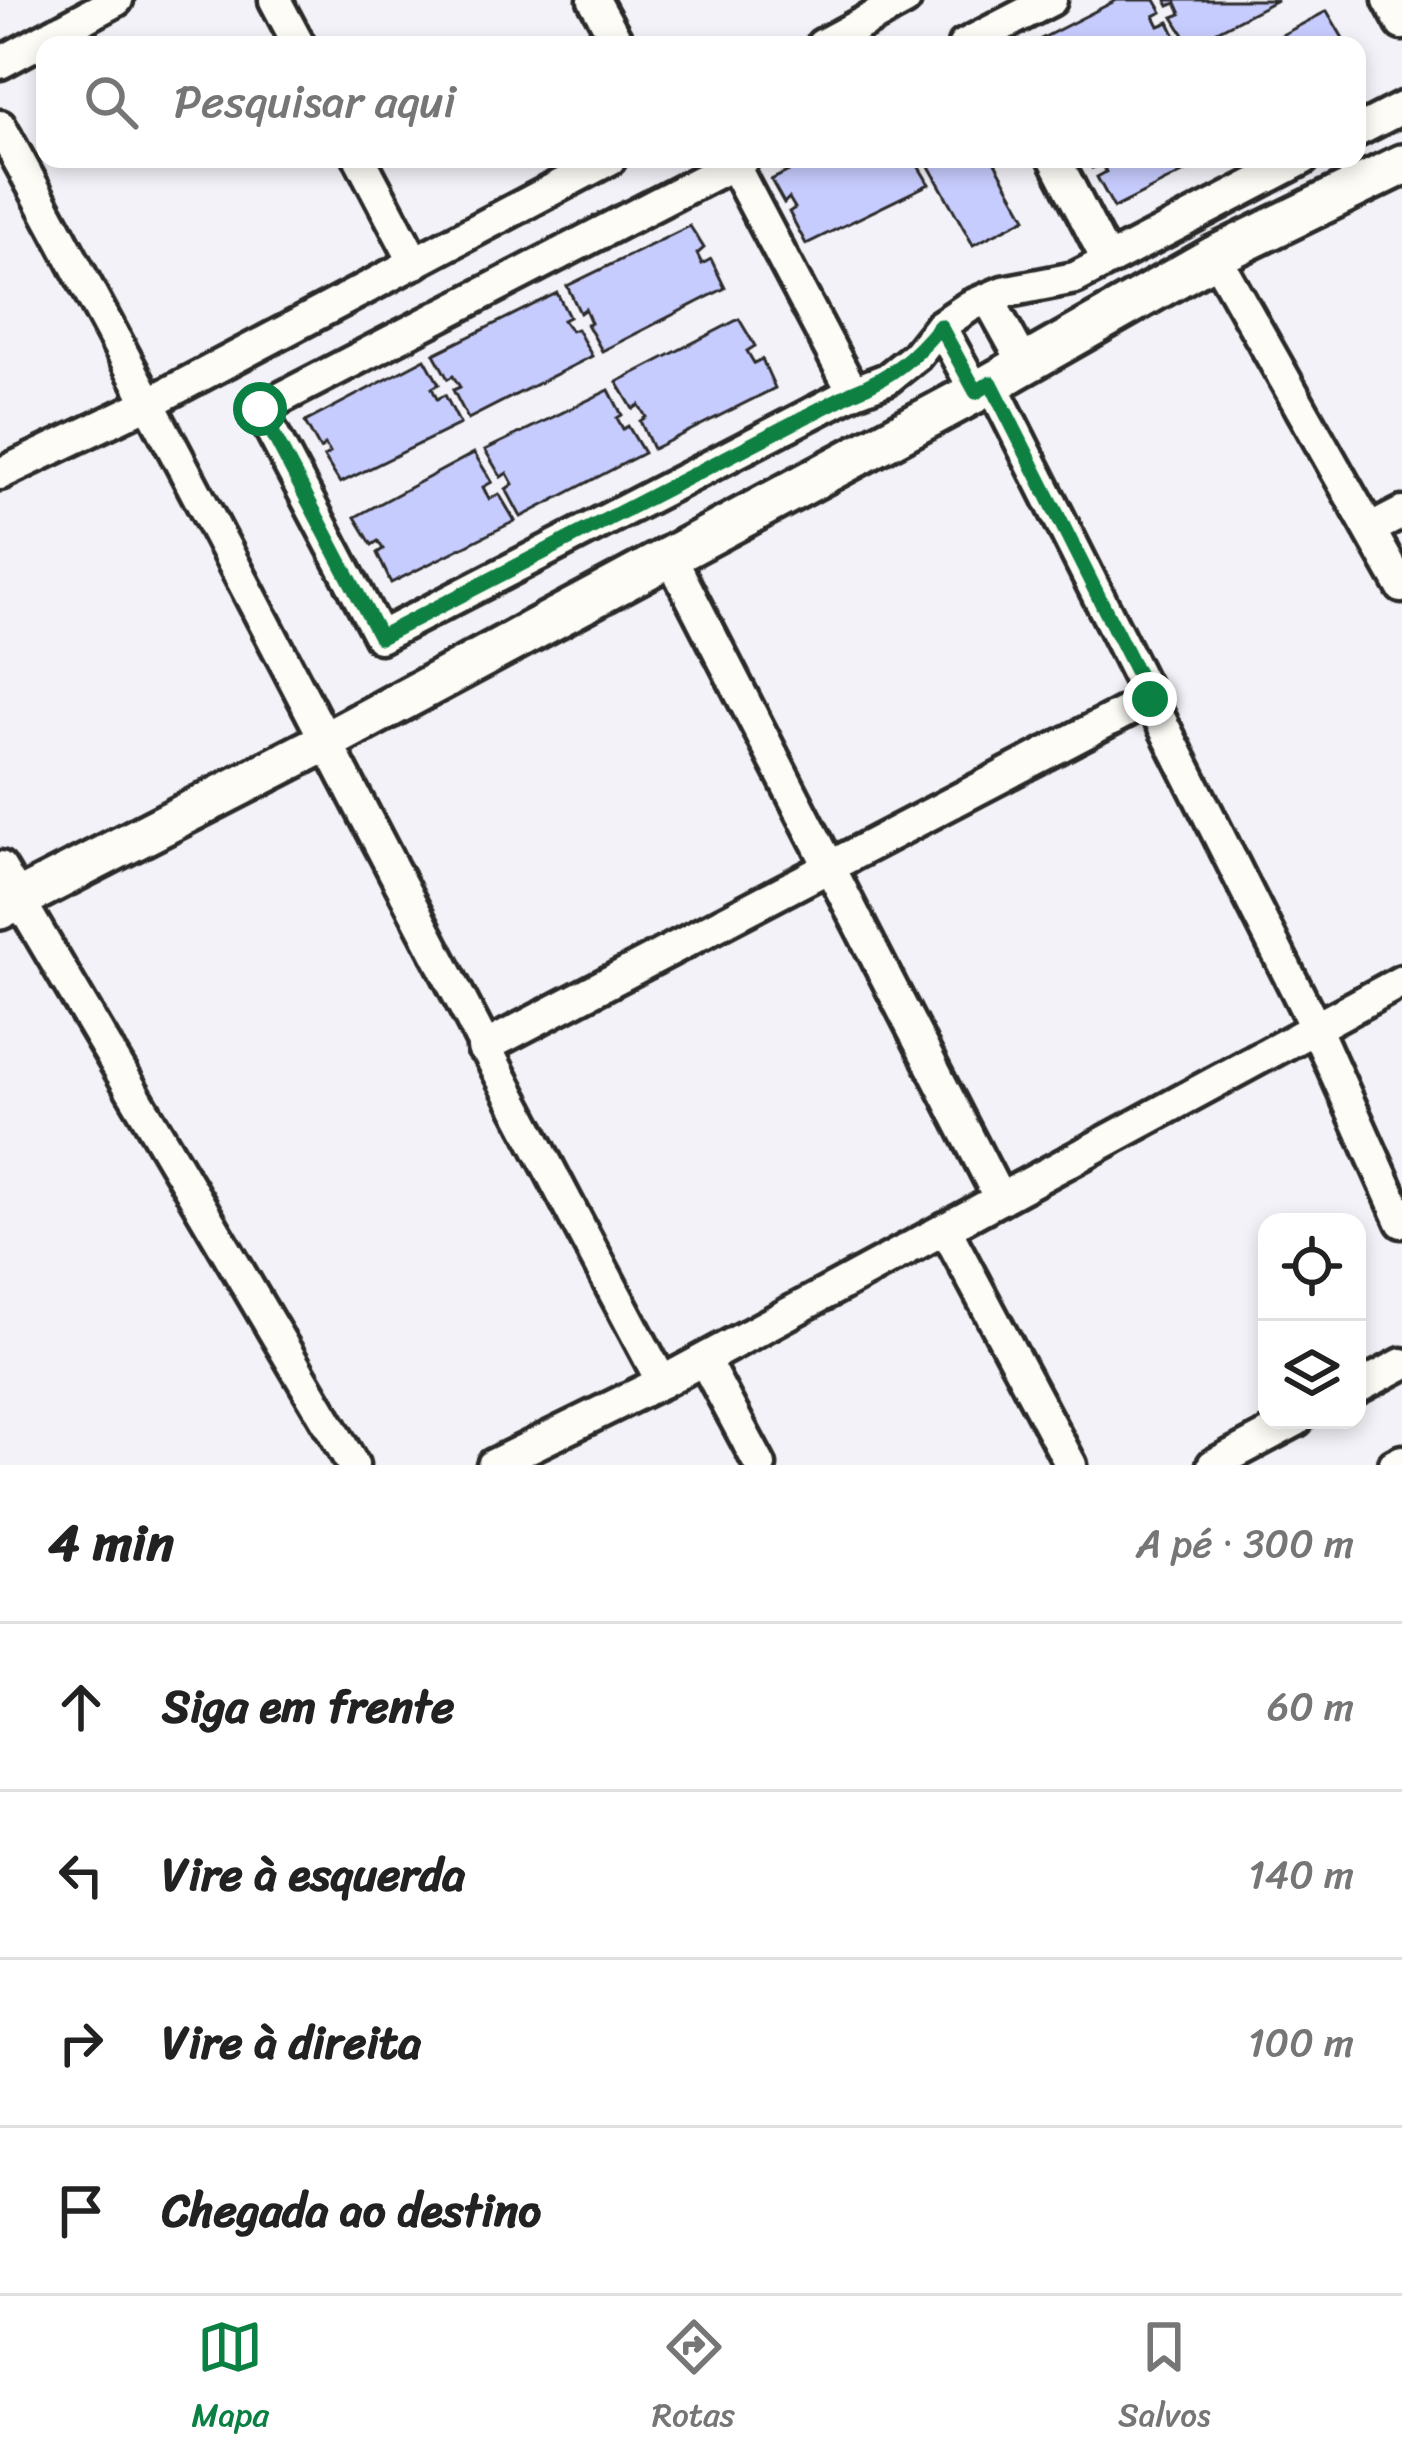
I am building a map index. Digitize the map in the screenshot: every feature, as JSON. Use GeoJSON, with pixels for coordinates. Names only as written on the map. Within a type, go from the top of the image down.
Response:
{"type":"FeatureCollection","features":[{"type":"Feature","properties":{"kind":"street"},"geometry":{"type":"LineString","coordinates":[[51,36],[117,0]]}},
{"type":"Feature","properties":{"kind":"street"},"geometry":{"type":"LineString","coordinates":[[275,0],[294,36]]}},
{"type":"Feature","properties":{"kind":"street"},"geometry":{"type":"LineString","coordinates":[[593,0],[614,36]]}},
{"type":"Feature","properties":{"kind":"street"},"geometry":{"type":"LineString","coordinates":[[838,36],[904,0]]}},
{"type":"Feature","properties":{"kind":"street"},"geometry":{"type":"LineString","coordinates":[[990,36],[1051,0]]}},
{"type":"Feature","properties":{"kind":"street"},"geometry":{"type":"LineString","coordinates":[[1390,0],[1402,24]]}},
{"type":"Feature","properties":{"kind":"street"},"geometry":{"type":"LineString","coordinates":[[0,64],[36,44]]}},
{"type":"Feature","properties":{"kind":"street"},"geometry":{"type":"LineString","coordinates":[[1366,126],[1402,108]]}},
{"type":"Feature","properties":{"kind":"street"},"geometry":{"type":"LineString","coordinates":[[0,126],[151,402],[483,1048],[662,1382]]}},
{"type":"Feature","properties":{"kind":"street"},"geometry":{"type":"LineString","coordinates":[[353,1465],[6,892],[325,742],[997,380],[1215,256],[1402,165]]}},
{"type":"Feature","properties":{"kind":"street"},"geometry":{"type":"LineString","coordinates":[[365,168],[415,262]]}},
{"type":"Feature","properties":{"kind":"street"},"geometry":{"type":"LineString","coordinates":[[0,473],[151,402],[593,168]]}},
{"type":"Feature","properties":{"kind":"street"},"geometry":{"type":"LineString","coordinates":[[726,168],[260,409],[380,637],[853,392],[887,379],[916,356],[940,326],[970,306],[1003,292],[1076,278],[1286,168]]}},
{"type":"Feature","properties":{"kind":"street"},"geometry":{"type":"LineString","coordinates":[[741,168],[853,392]]}},
{"type":"Feature","properties":{"kind":"street"},"geometry":{"type":"LineString","coordinates":[[1060,168],[1107,260]]}},
{"type":"Feature","properties":{"kind":"street"},"geometry":{"type":"LineString","coordinates":[[1215,256],[1402,587]]}},
{"type":"Feature","properties":{"kind":"street"},"geometry":{"type":"LineString","coordinates":[[989,300],[997,380],[1315,1027],[1400,1213]]}},
{"type":"Feature","properties":{"kind":"street"},"geometry":{"type":"LineString","coordinates":[[940,326],[997,380]]}},
{"type":"Feature","properties":{"kind":"street"},"geometry":{"type":"LineString","coordinates":[[1371,529],[1402,514]]}},
{"type":"Feature","properties":{"kind":"street"},"geometry":{"type":"LineString","coordinates":[[670,556],[1000,1199]]}},
{"type":"Feature","properties":{"kind":"street"},"geometry":{"type":"LineString","coordinates":[[483,1048],[1150,699]]}},
{"type":"Feature","properties":{"kind":"street"},"geometry":{"type":"LineString","coordinates":[[493,1465],[704,1360],[1402,981]]}},
{"type":"Feature","properties":{"kind":"street"},"geometry":{"type":"LineString","coordinates":[[945,1228],[1071,1465]]}},
{"type":"Feature","properties":{"kind":"street"},"geometry":{"type":"LineString","coordinates":[[704,1360],[760,1465]]}},
{"type":"Feature","properties":{"kind":"street"},"geometry":{"type":"LineString","coordinates":[[1366,1383],[1402,1364]]}},
{"type":"Feature","properties":{"kind":"street"},"geometry":{"type":"LineString","coordinates":[[1213,1465],[1280,1429]]}},
{"type":"Feature","properties":{"kind":"street"},"geometry":{"type":"LineString","coordinates":[[1394,1465],[1402,1461]]}},
{"type":"Feature","properties":{"kind":"building"},"geometry":{"type":"Polygon","coordinates":[[[1117,0],[1155,0],[1162,12],[1154,16],[1159,26],[1169,22],[1176,36],[1047,36],[1117,0]]]}},
{"type":"Feature","properties":{"kind":"building"},"geometry":{"type":"Polygon","coordinates":[[[1166,0],[1277,0],[1207,36],[1185,36],[1173,17],[1181,14],[1176,3],[1169,6],[1166,0]]]}},
{"type":"Feature","properties":{"kind":"building"},"geometry":{"type":"Polygon","coordinates":[[[1327,11],[1342,36],[1280,36],[1327,11]]]}},
{"type":"Feature","properties":{"kind":"building"},"geometry":{"type":"Polygon","coordinates":[[[795,168],[919,168],[929,184],[806,244],[789,212],[795,208],[789,198],[784,203],[771,180],[795,168]]]}},
{"type":"Feature","properties":{"kind":"building"},"geometry":{"type":"Polygon","coordinates":[[[930,168],[998,168],[1026,218],[973,245],[930,168]]]}},
{"type":"Feature","properties":{"kind":"building"},"geometry":{"type":"Polygon","coordinates":[[[1104,168],[1192,168],[1114,208],[1097,177],[1106,172],[1104,168]]]}},
{"type":"Feature","properties":{"kind":"building"},"geometry":{"type":"Polygon","coordinates":[[[690,226],[704,248],[697,254],[702,264],[711,259],[725,288],[602,351],[587,324],[591,323],[585,309],[580,313],[567,286],[690,226]]]}},
{"type":"Feature","properties":{"kind":"building"},"geometry":{"type":"Polygon","coordinates":[[[557,293],[569,317],[563,320],[571,331],[577,329],[592,356],[468,419],[453,390],[460,387],[453,376],[448,379],[434,354],[557,293]]]}},
{"type":"Feature","properties":{"kind":"building"},"geometry":{"type":"Polygon","coordinates":[[[739,319],[755,346],[747,351],[754,363],[762,359],[775,388],[653,449],[640,421],[646,417],[639,405],[633,409],[617,382],[739,319]]]}},
{"type":"Feature","properties":{"kind":"building"},"geometry":{"type":"Polygon","coordinates":[[[425,359],[439,384],[432,388],[437,399],[445,395],[460,424],[340,483],[324,457],[330,453],[325,445],[320,449],[305,422],[425,359]]]}},
{"type":"Feature","properties":{"kind":"building"},"geometry":{"type":"Polygon","coordinates":[[[609,390],[622,415],[617,418],[623,429],[628,426],[644,453],[521,517],[506,489],[513,484],[507,473],[501,477],[485,450],[609,390]]]}},
{"type":"Feature","properties":{"kind":"building"},"geometry":{"type":"Polygon","coordinates":[[[474,453],[492,482],[483,487],[489,499],[499,494],[515,521],[391,583],[377,553],[383,549],[378,541],[372,545],[355,517],[474,453]]]}},
{"type":"Feature","properties":{"kind":"route"},"geometry":{"type":"LineString","coordinates":[[260,409],[380,637],[853,392],[887,379],[916,356],[940,326],[976,392],[991,383],[1150,699]]}}]}
